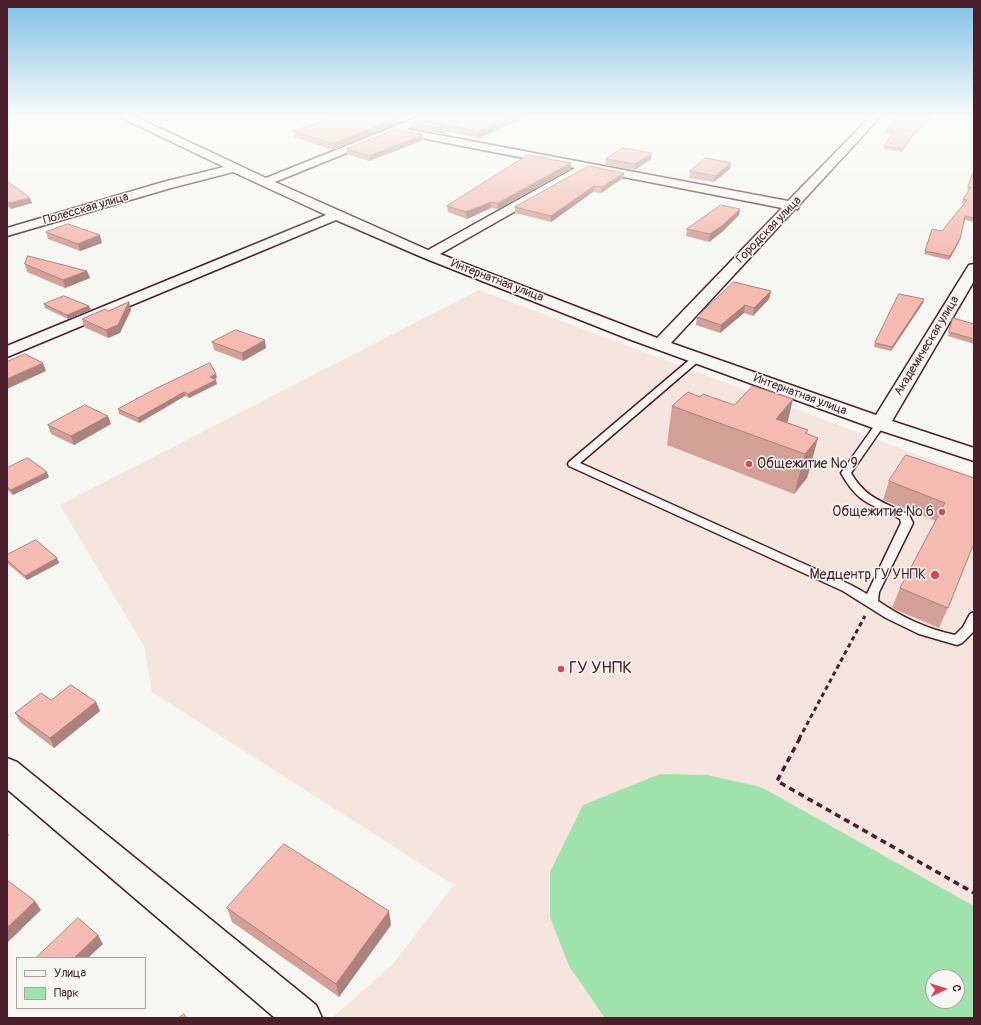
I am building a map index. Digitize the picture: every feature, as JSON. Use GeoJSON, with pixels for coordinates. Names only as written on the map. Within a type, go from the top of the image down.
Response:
{"type":"FeatureCollection","features":[{"type":"Feature","properties":{"kind":"street","name":"Интернатная улица"},"geometry":{"type":"LineString","coordinates":[[223,163],[429,255],[697,358],[880,424],[974,455]]}},
{"type":"Feature","properties":{"kind":"street"},"geometry":{"type":"LineString","coordinates":[[266,182],[314,163]]}},
{"type":"Feature","properties":{"kind":"street"},"geometry":{"type":"LineString","coordinates":[[564,163],[793,206]]}},
{"type":"Feature","properties":{"kind":"street","name":"Городская улица"},"geometry":{"type":"LineString","coordinates":[[660,344],[833,163]]}},
{"type":"Feature","properties":{"kind":"street"},"geometry":{"type":"LineString","coordinates":[[429,255],[585,167]]}},
{"type":"Feature","properties":{"kind":"street","name":"Полесская улица"},"geometry":{"type":"LineString","coordinates":[[7,232],[167,184],[234,168]]}},
{"type":"Feature","properties":{"kind":"street"},"geometry":{"type":"LineString","coordinates":[[7,352],[337,215]]}},
{"type":"Feature","properties":{"kind":"street","name":"Академическая улица"},"geometry":{"type":"LineString","coordinates":[[880,424],[974,268]]}},
{"type":"Feature","properties":{"kind":"street"},"geometry":{"type":"LineString","coordinates":[[7,771],[304,1018]]}},
{"type":"Feature","properties":{"kind":"lane"},"geometry":{"type":"LineString","coordinates":[[697,358],[573,464],[847,588],[872,603],[885,613],[941,637],[957,640],[968,630],[974,617]]}},
{"type":"Feature","properties":{"kind":"lane"},"geometry":{"type":"LineString","coordinates":[[872,603],[873,592],[907,523],[905,517],[898,512],[870,502],[853,487],[846,473],[880,424]]}},
{"type":"Feature","properties":{"kind":"path"},"geometry":{"type":"LineString","coordinates":[[872,603],[777,781],[974,893]]}},
{"type":"Feature","properties":{"kind":"shaded area","name":"ГУ УНПК"},"geometry":{"type":"Polygon","coordinates":[[[479,290],[963,472],[955,492],[974,499],[974,1018],[332,1018],[392,965],[454,885],[152,692],[144,646],[60,505],[479,290]]]}},
{"type":"Feature","properties":{"kind":"green space"},"geometry":{"type":"Polygon","coordinates":[[[660,774],[707,775],[761,787],[974,906],[974,1018],[605,1018],[569,966],[550,917],[550,872],[583,805],[660,774]]]}},
{"type":"Feature","properties":{"kind":"building"},"geometry":{"type":"Polygon","coordinates":[[[516,163],[571,163],[498,203],[491,202],[466,212],[447,206],[516,163]]]}},
{"type":"Feature","properties":{"kind":"building"},"geometry":{"type":"Polygon","coordinates":[[[700,163],[731,163],[715,176],[690,171],[700,163]]]}},
{"type":"Feature","properties":{"kind":"building"},"geometry":{"type":"Polygon","coordinates":[[[589,166],[624,173],[602,187],[594,186],[551,216],[515,207],[589,166]]]}},
{"type":"Feature","properties":{"kind":"building"},"geometry":{"type":"Polygon","coordinates":[[[974,170],[974,218],[965,216],[960,239],[950,256],[925,251],[932,229],[942,231],[967,200],[963,199],[971,187],[968,187],[974,170]]]}},
{"type":"Feature","properties":{"kind":"building"},"geometry":{"type":"Polygon","coordinates":[[[7,181],[30,198],[9,203],[7,202],[7,181]]]}},
{"type":"Feature","properties":{"kind":"building"},"geometry":{"type":"Polygon","coordinates":[[[721,205],[740,209],[723,225],[710,234],[687,229],[721,205]]]}},
{"type":"Feature","properties":{"kind":"building"},"geometry":{"type":"Polygon","coordinates":[[[68,224],[100,235],[78,244],[46,232],[68,224]]]}},
{"type":"Feature","properties":{"kind":"building"},"geometry":{"type":"Polygon","coordinates":[[[28,256],[87,271],[63,280],[25,264],[28,256]]]}},
{"type":"Feature","properties":{"kind":"building"},"geometry":{"type":"Polygon","coordinates":[[[734,282],[771,291],[754,308],[745,305],[721,325],[697,317],[734,282]]]}},
{"type":"Feature","properties":{"kind":"building"},"geometry":{"type":"Polygon","coordinates":[[[899,294],[924,299],[892,347],[875,343],[899,294]]]}},
{"type":"Feature","properties":{"kind":"building"},"geometry":{"type":"Polygon","coordinates":[[[64,296],[89,306],[67,315],[44,304],[64,296]]]}},
{"type":"Feature","properties":{"kind":"building"},"geometry":{"type":"Polygon","coordinates":[[[129,302],[118,325],[106,330],[82,319],[105,309],[108,311],[129,302]]]}},
{"type":"Feature","properties":{"kind":"building"},"geometry":{"type":"Polygon","coordinates":[[[953,318],[974,324],[974,339],[949,332],[953,318]]]}},
{"type":"Feature","properties":{"kind":"building"},"geometry":{"type":"Polygon","coordinates":[[[236,330],[265,340],[242,353],[212,342],[236,330]]]}},
{"type":"Feature","properties":{"kind":"building"},"geometry":{"type":"Polygon","coordinates":[[[25,354],[43,363],[7,379],[7,362],[25,354]]]}},
{"type":"Feature","properties":{"kind":"building"},"geometry":{"type":"Polygon","coordinates":[[[210,363],[216,374],[210,377],[216,380],[188,394],[184,392],[138,418],[118,409],[153,390],[210,363]]]}},
{"type":"Feature","properties":{"kind":"building"},"geometry":{"type":"Polygon","coordinates":[[[753,386],[793,399],[776,419],[808,430],[805,433],[818,438],[805,454],[672,406],[688,392],[700,397],[703,394],[734,405],[753,386]]]}},
{"type":"Feature","properties":{"kind":"building"},"geometry":{"type":"Polygon","coordinates":[[[85,405],[108,416],[71,436],[48,425],[85,405]]]}},
{"type":"Feature","properties":{"kind":"building"},"geometry":{"type":"Polygon","coordinates":[[[906,455],[974,478],[974,543],[948,608],[900,588],[945,503],[889,481],[906,455]]]}},
{"type":"Feature","properties":{"kind":"building"},"geometry":{"type":"Polygon","coordinates":[[[28,458],[47,472],[11,490],[7,487],[7,468],[28,458]]]}},
{"type":"Feature","properties":{"kind":"building"},"geometry":{"type":"Polygon","coordinates":[[[36,540],[57,558],[25,576],[7,560],[7,555],[36,540]]]}},
{"type":"Feature","properties":{"kind":"building"},"geometry":{"type":"Polygon","coordinates":[[[71,685],[96,702],[50,738],[15,713],[41,693],[51,700],[71,685]]]}},
{"type":"Feature","properties":{"kind":"building"},"geometry":{"type":"Polygon","coordinates":[[[284,844],[389,911],[336,984],[227,908],[284,844]]]}},
{"type":"Feature","properties":{"kind":"building"},"geometry":{"type":"Polygon","coordinates":[[[7,880],[35,901],[7,928],[7,880]]]}},
{"type":"Feature","properties":{"kind":"building"},"geometry":{"type":"Polygon","coordinates":[[[78,918],[98,935],[75,957],[37,957],[78,918]]]}},
{"type":"Feature","properties":{"kind":"building"},"geometry":{"type":"Polygon","coordinates":[[[184,1014],[187,1018],[179,1018],[184,1014]]]}},
{"type":"Feature","properties":{"kind":"place","name":"Общежитие № 9"},"geometry":{"type":"Point","coordinates":[749,464]}},
{"type":"Feature","properties":{"kind":"place","name":"Общежитие № 6"},"geometry":{"type":"Point","coordinates":[942,512]}},
{"type":"Feature","properties":{"kind":"place","name":"Медцентр ГУ УНПК"},"geometry":{"type":"Point","coordinates":[935,575]}},
{"type":"Feature","properties":{"kind":"place","name":"ГУ УНПК"},"geometry":{"type":"Point","coordinates":[561,669]}}]}
